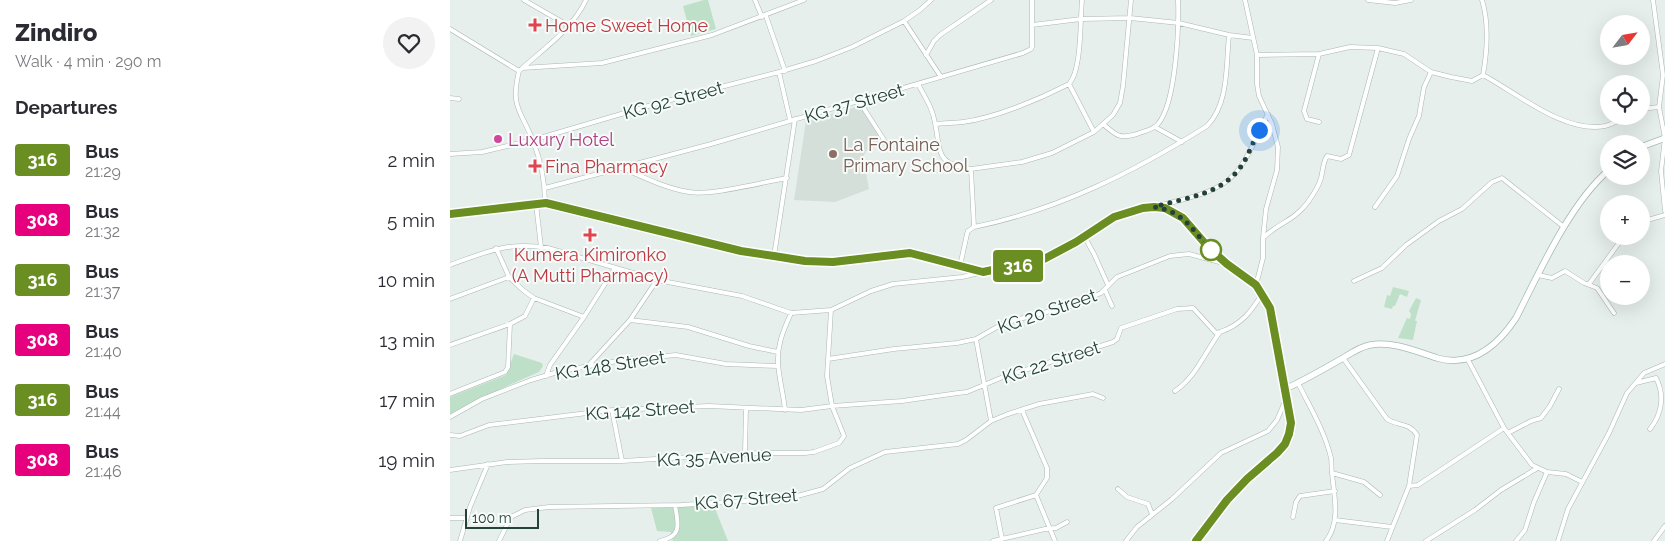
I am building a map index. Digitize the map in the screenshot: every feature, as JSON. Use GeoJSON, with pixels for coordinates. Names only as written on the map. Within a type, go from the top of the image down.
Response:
{"type":"FeatureCollection","features":[{"type":"Feature","properties":{"kind":"main road"},"geometry":{"type":"LineString","coordinates":[[1650,144],[1665,138]]}},
{"type":"Feature","properties":{"kind":"main road"},"geometry":{"type":"LineString","coordinates":[[1285,389],[1364,346],[1402,346],[1439,359],[1454,360],[1484,352],[1505,335],[1516,318],[1564,227],[1588,192],[1600,179]]}},
{"type":"Feature","properties":{"kind":"main road"},"geometry":{"type":"LineString","coordinates":[[450,214],[546,203],[741,251],[805,261],[833,262],[916,254],[983,272],[1044,259],[1114,217],[1143,208],[1165,208],[1183,218],[1209,248],[1256,285],[1262,294],[1270,308],[1291,423],[1285,444],[1227,500],[1196,541]]}},
{"type":"Feature","properties":{"kind":"street"},"geometry":{"type":"LineString","coordinates":[[524,0],[569,26]]}},
{"type":"Feature","properties":{"kind":"street"},"geometry":{"type":"LineString","coordinates":[[546,203],[546,188],[533,140],[521,118],[517,105],[516,86],[521,70],[569,26],[580,12],[586,0]]}},
{"type":"Feature","properties":{"kind":"street"},"geometry":{"type":"LineString","coordinates":[[755,0],[764,16],[785,71]]}},
{"type":"Feature","properties":{"kind":"street"},"geometry":{"type":"LineString","coordinates":[[450,29],[521,70],[602,63],[712,35],[804,0]]}},
{"type":"Feature","properties":{"kind":"street","name":"KG 92 Street"},"geometry":{"type":"LineString","coordinates":[[450,154],[482,152],[533,140],[655,104],[785,71],[836,54],[904,21],[931,0]]}},
{"type":"Feature","properties":{"kind":"street"},"geometry":{"type":"LineString","coordinates":[[926,55],[940,35],[992,0]]}},
{"type":"Feature","properties":{"kind":"street"},"geometry":{"type":"LineString","coordinates":[[1032,0],[1032,25],[1080,19],[1130,18],[1178,23],[1229,35],[1253,38]]}},
{"type":"Feature","properties":{"kind":"street"},"geometry":{"type":"LineString","coordinates":[[936,124],[964,122],[984,117],[1069,84],[1073,80],[1078,65],[1082,0]]}},
{"type":"Feature","properties":{"kind":"street"},"geometry":{"type":"LineString","coordinates":[[918,84],[930,107],[936,124],[936,138],[942,156],[952,165],[970,169],[993,168],[1035,159],[1052,153],[1094,132],[1113,114],[1120,103],[1131,0]]}},
{"type":"Feature","properties":{"kind":"street"},"geometry":{"type":"LineString","coordinates":[[1104,124],[1120,137],[1126,137],[1155,128],[1163,116],[1174,64],[1178,0]]}},
{"type":"Feature","properties":{"kind":"street"},"geometry":{"type":"LineString","coordinates":[[1245,0],[1257,55],[1257,84],[1262,104],[1277,138],[1278,154],[1277,170],[1266,209],[1263,258],[1256,285]]}},
{"type":"Feature","properties":{"kind":"street"},"geometry":{"type":"LineString","coordinates":[[1368,0],[1395,3],[1411,0]]}},
{"type":"Feature","properties":{"kind":"street"},"geometry":{"type":"LineString","coordinates":[[1482,0],[1486,23],[1483,75]]}},
{"type":"Feature","properties":{"kind":"street"},"geometry":{"type":"LineString","coordinates":[[1653,0],[1662,75],[1659,106],[1665,138],[1661,182],[1665,211]]}},
{"type":"Feature","properties":{"kind":"street"},"geometry":{"type":"LineString","coordinates":[[904,21],[941,77]]}},
{"type":"Feature","properties":{"kind":"street","name":"KG 37 Street"},"geometry":{"type":"LineString","coordinates":[[546,188],[711,144],[1029,51],[1032,47],[1032,25]]}},
{"type":"Feature","properties":{"kind":"street"},"geometry":{"type":"LineString","coordinates":[[960,266],[966,234],[974,227],[1016,217],[1057,204],[1140,166],[1207,126],[1213,120],[1219,108],[1223,94],[1229,35]]}},
{"type":"Feature","properties":{"kind":"street"},"geometry":{"type":"LineString","coordinates":[[1257,55],[1319,54],[1350,47],[1378,48],[1404,54],[1431,72],[1467,81],[1483,75]]}},
{"type":"Feature","properties":{"kind":"street"},"geometry":{"type":"LineString","coordinates":[[1263,238],[1270,230],[1291,220],[1300,213],[1321,180],[1324,160],[1327,156],[1341,159],[1349,155],[1378,48]]}},
{"type":"Feature","properties":{"kind":"street"},"geometry":{"type":"LineString","coordinates":[[1319,54],[1304,111],[1307,119],[1319,122]]}},
{"type":"Feature","properties":{"kind":"street"},"geometry":{"type":"LineString","coordinates":[[779,72],[790,120]]}},
{"type":"Feature","properties":{"kind":"street"},"geometry":{"type":"LineString","coordinates":[[1375,207],[1397,176],[1419,116],[1424,87],[1431,72]]}},
{"type":"Feature","properties":{"kind":"street"},"geometry":{"type":"LineString","coordinates":[[1483,75],[1547,113],[1590,127],[1608,125]]}},
{"type":"Feature","properties":{"kind":"street"},"geometry":{"type":"LineString","coordinates":[[1069,84],[1094,132]]}},
{"type":"Feature","properties":{"kind":"street"},"geometry":{"type":"LineString","coordinates":[[450,98],[459,99]]}},
{"type":"Feature","properties":{"kind":"street"},"geometry":{"type":"LineString","coordinates":[[859,101],[890,149]]}},
{"type":"Feature","properties":{"kind":"street"},"geometry":{"type":"LineString","coordinates":[[1650,108],[1659,106]]}},
{"type":"Feature","properties":{"kind":"street"},"geometry":{"type":"LineString","coordinates":[[1154,207],[1212,190],[1229,181],[1243,164],[1268,114]]}},
{"type":"Feature","properties":{"kind":"street"},"geometry":{"type":"LineString","coordinates":[[774,256],[795,120]]}},
{"type":"Feature","properties":{"kind":"street"},"geometry":{"type":"LineString","coordinates":[[1155,128],[1182,142]]}},
{"type":"Feature","properties":{"kind":"street"},"geometry":{"type":"LineString","coordinates":[[620,167],[666,186],[690,193],[720,190],[787,178]]}},
{"type":"Feature","properties":{"kind":"street"},"geometry":{"type":"LineString","coordinates":[[970,169],[974,227]]}},
{"type":"Feature","properties":{"kind":"street"},"geometry":{"type":"LineString","coordinates":[[1354,281],[1382,268],[1438,221],[1462,209],[1492,182],[1498,179],[1502,178],[1564,227]]}},
{"type":"Feature","properties":{"kind":"street"},"geometry":{"type":"LineString","coordinates":[[536,204],[541,247]]}},
{"type":"Feature","properties":{"kind":"street"},"geometry":{"type":"LineString","coordinates":[[1650,219],[1665,215]]}},
{"type":"Feature","properties":{"kind":"street"},"geometry":{"type":"LineString","coordinates":[[1084,236],[1108,285]]}},
{"type":"Feature","properties":{"kind":"street"},"geometry":{"type":"LineString","coordinates":[[450,265],[496,248],[518,245],[541,247],[658,280],[733,294],[791,313],[831,310],[872,291],[893,284],[962,278],[983,272]]}},
{"type":"Feature","properties":{"kind":"street"},"geometry":{"type":"LineString","coordinates":[[1589,284],[1617,245]]}},
{"type":"Feature","properties":{"kind":"street"},"geometry":{"type":"LineString","coordinates":[[496,248],[508,277],[534,298],[584,317]]}},
{"type":"Feature","properties":{"kind":"street","name":"KG 20 Street"},"geometry":{"type":"LineString","coordinates":[[828,360],[894,349],[957,343],[976,339],[1004,323],[1074,305],[1104,290],[1117,276],[1170,256],[1189,254],[1227,264]]}},
{"type":"Feature","properties":{"kind":"street"},"geometry":{"type":"LineString","coordinates":[[546,376],[556,355],[584,317],[615,268]]}},
{"type":"Feature","properties":{"kind":"street"},"geometry":{"type":"LineString","coordinates":[[1538,275],[1552,278],[1565,271],[1597,288],[1614,313]]}},
{"type":"Feature","properties":{"kind":"street"},"geometry":{"type":"LineString","coordinates":[[450,299],[508,277]]}},
{"type":"Feature","properties":{"kind":"street"},"geometry":{"type":"LineString","coordinates":[[587,367],[630,320],[658,280]]}},
{"type":"Feature","properties":{"kind":"street"},"geometry":{"type":"LineString","coordinates":[[1104,290],[1112,306]]}},
{"type":"Feature","properties":{"kind":"street"},"geometry":{"type":"LineString","coordinates":[[1175,391],[1184,385],[1194,373],[1220,332],[1241,322],[1252,311],[1262,294]]}},
{"type":"Feature","properties":{"kind":"street"},"geometry":{"type":"LineString","coordinates":[[450,345],[510,324],[525,316],[534,298]]}},
{"type":"Feature","properties":{"kind":"street","name":"KG 22 Street"},"geometry":{"type":"LineString","coordinates":[[832,406],[902,402],[967,392],[1021,371],[1113,342],[1117,339],[1121,328],[1177,309],[1193,308],[1212,329],[1220,332]]}},
{"type":"Feature","properties":{"kind":"street","name":"KG 35 Avenue"},"geometry":{"type":"LineString","coordinates":[[450,470],[488,464],[542,461],[622,461],[814,452],[839,443],[844,436],[832,406],[827,376],[831,310]]}},
{"type":"Feature","properties":{"kind":"street"},"geometry":{"type":"LineString","coordinates":[[785,410],[778,366],[778,352],[781,337],[791,313]]}},
{"type":"Feature","properties":{"kind":"street"},"geometry":{"type":"LineString","coordinates":[[630,320],[688,327],[749,346],[778,352]]}},
{"type":"Feature","properties":{"kind":"street"},"geometry":{"type":"LineString","coordinates":[[450,394],[505,372],[508,367],[510,324]]}},
{"type":"Feature","properties":{"kind":"street"},"geometry":{"type":"LineString","coordinates":[[976,339],[990,421]]}},
{"type":"Feature","properties":{"kind":"street","name":"KG 148 Street"},"geometry":{"type":"LineString","coordinates":[[450,417],[482,399],[546,376],[624,360],[676,355],[726,364],[778,366]]}},
{"type":"Feature","properties":{"kind":"street"},"geometry":{"type":"LineString","coordinates":[[1343,358],[1387,418],[1391,422],[1409,426],[1417,435],[1409,486],[1387,541]]}},
{"type":"Feature","properties":{"kind":"street"},"geometry":{"type":"LineString","coordinates":[[1466,358],[1504,428],[1532,466],[1547,472],[1566,474],[1582,482]]}},
{"type":"Feature","properties":{"kind":"street"},"geometry":{"type":"LineString","coordinates":[[1558,541],[1568,509],[1627,392],[1644,373],[1665,364]]}},
{"type":"Feature","properties":{"kind":"street"},"geometry":{"type":"LineString","coordinates":[[1634,384],[1656,378],[1662,388],[1665,405],[1650,429]]}},
{"type":"Feature","properties":{"kind":"street"},"geometry":{"type":"LineString","coordinates":[[1298,383],[1331,458],[1335,491],[1335,520],[1330,536],[1326,541]]}},
{"type":"Feature","properties":{"kind":"street"},"geometry":{"type":"LineString","coordinates":[[1508,433],[1531,421],[1542,418],[1559,389]]}},
{"type":"Feature","properties":{"kind":"street","name":"KG 67 Street"},"geometry":{"type":"LineString","coordinates":[[498,541],[511,518],[525,510],[675,505],[799,496],[823,489],[850,468],[879,454],[892,450],[958,444],[990,421],[1039,404],[1093,394],[1103,398]]}},
{"type":"Feature","properties":{"kind":"street"},"geometry":{"type":"LineString","coordinates":[[1126,541],[1137,527],[1172,499],[1220,453],[1268,431],[1277,420],[1287,397]]}},
{"type":"Feature","properties":{"kind":"street","name":"KG 142 Street"},"geometry":{"type":"LineString","coordinates":[[450,436],[460,436],[489,425],[612,410],[710,406],[801,410],[832,406]]}},
{"type":"Feature","properties":{"kind":"street"},"geometry":{"type":"LineString","coordinates":[[745,454],[746,408]]}},
{"type":"Feature","properties":{"kind":"street"},"geometry":{"type":"LineString","coordinates":[[612,410],[622,461]]}},
{"type":"Feature","properties":{"kind":"street"},"geometry":{"type":"LineString","coordinates":[[1002,539],[996,508],[1036,495],[1046,478],[1047,468],[1022,410]]}},
{"type":"Feature","properties":{"kind":"street"},"geometry":{"type":"LineString","coordinates":[[1658,419],[1665,418]]}},
{"type":"Feature","properties":{"kind":"street"},"geometry":{"type":"LineString","coordinates":[[1409,486],[1418,485],[1504,428]]}},
{"type":"Feature","properties":{"kind":"street"},"geometry":{"type":"LineString","coordinates":[[460,541],[466,518],[488,464]]}},
{"type":"Feature","properties":{"kind":"street"},"geometry":{"type":"LineString","coordinates":[[1426,541],[1475,510],[1501,490],[1536,469]]}},
{"type":"Feature","properties":{"kind":"street"},"geometry":{"type":"LineString","coordinates":[[1516,541],[1525,530],[1534,502],[1547,472]]}},
{"type":"Feature","properties":{"kind":"street"},"geometry":{"type":"LineString","coordinates":[[1332,473],[1364,482],[1380,495]]}},
{"type":"Feature","properties":{"kind":"street"},"geometry":{"type":"LineString","coordinates":[[1118,489],[1127,497],[1148,504],[1152,514]]}},
{"type":"Feature","properties":{"kind":"street"},"geometry":{"type":"LineString","coordinates":[[1293,517],[1298,498],[1335,491]]}},
{"type":"Feature","properties":{"kind":"street"},"geometry":{"type":"LineString","coordinates":[[1036,495],[1051,529],[1054,541]]}},
{"type":"Feature","properties":{"kind":"street"},"geometry":{"type":"LineString","coordinates":[[660,541],[672,538],[676,533],[675,505]]}},
{"type":"Feature","properties":{"kind":"street"},"geometry":{"type":"LineString","coordinates":[[450,518],[466,518]]}},
{"type":"Feature","properties":{"kind":"street"},"geometry":{"type":"LineString","coordinates":[[1335,520],[1392,527]]}},
{"type":"Feature","properties":{"kind":"street"},"geometry":{"type":"LineString","coordinates":[[994,541],[1051,529],[1067,522]]}},
{"type":"Feature","properties":{"kind":"street"},"geometry":{"type":"LineString","coordinates":[[1654,541],[1665,526]]}},
{"type":"Feature","properties":{"kind":"shaded area","name":"La Fontaine Primary School"},"geometry":{"type":"Polygon","coordinates":[[[860,106],[884,144],[866,151],[863,157],[869,189],[835,202],[794,200],[806,121],[860,106]]]}},
{"type":"Feature","properties":{"kind":"green space"},"geometry":{"type":"Polygon","coordinates":[[[708,0],[716,29],[691,36],[683,6],[708,0]]]}},
{"type":"Feature","properties":{"kind":"green space"},"geometry":{"type":"Polygon","coordinates":[[[1393,287],[1409,291],[1407,297],[1400,294],[1392,309],[1384,307],[1387,295],[1390,296],[1393,287]]]}},
{"type":"Feature","properties":{"kind":"green space"},"geometry":{"type":"Polygon","coordinates":[[[1416,298],[1421,300],[1415,321],[1417,321],[1413,340],[1398,338],[1407,318],[1410,319],[1411,314],[1409,311],[1416,298]]]}},
{"type":"Feature","properties":{"kind":"green space"},"geometry":{"type":"Polygon","coordinates":[[[514,354],[542,363],[543,366],[539,372],[450,415],[450,397],[506,375],[514,354]]]}},
{"type":"Feature","properties":{"kind":"green space"},"geometry":{"type":"Polygon","coordinates":[[[714,506],[728,541],[671,541],[673,540],[671,532],[657,531],[651,508],[714,506]]]}},
{"type":"Feature","properties":{"kind":"bus line","name":"316"},"geometry":{"type":"LineString","coordinates":[[450,214],[546,203],[741,251],[816,262],[854,260],[910,253],[983,272],[1044,259],[1076,242],[1114,217],[1130,211],[1154,207],[1165,208],[1183,218],[1209,248],[1256,285],[1262,294],[1270,308],[1291,423],[1285,444],[1227,500],[1196,541]]}},
{"type":"Feature","properties":{"kind":"place","name":"Home Sweet Home"},"geometry":{"type":"Point","coordinates":[535,25]}},
{"type":"Feature","properties":{"kind":"place","name":"Luxury Hotel"},"geometry":{"type":"Point","coordinates":[498,139]}},
{"type":"Feature","properties":{"kind":"place","name":"La Fontaine Primary School"},"geometry":{"type":"Point","coordinates":[833,154]}},
{"type":"Feature","properties":{"kind":"place","name":"Fina Pharmacy"},"geometry":{"type":"Point","coordinates":[535,166]}},
{"type":"Feature","properties":{"kind":"place","name":"Kumera Kimironko (A Mutti Pharmacy)"},"geometry":{"type":"Point","coordinates":[590,235]}},
{"type":"Feature","properties":{"kind":"route"},"geometry":{"type":"LineString","coordinates":[[1211,250],[1183,218],[1165,208],[1154,207],[1212,190],[1229,181],[1243,164],[1259,130]]}}]}
